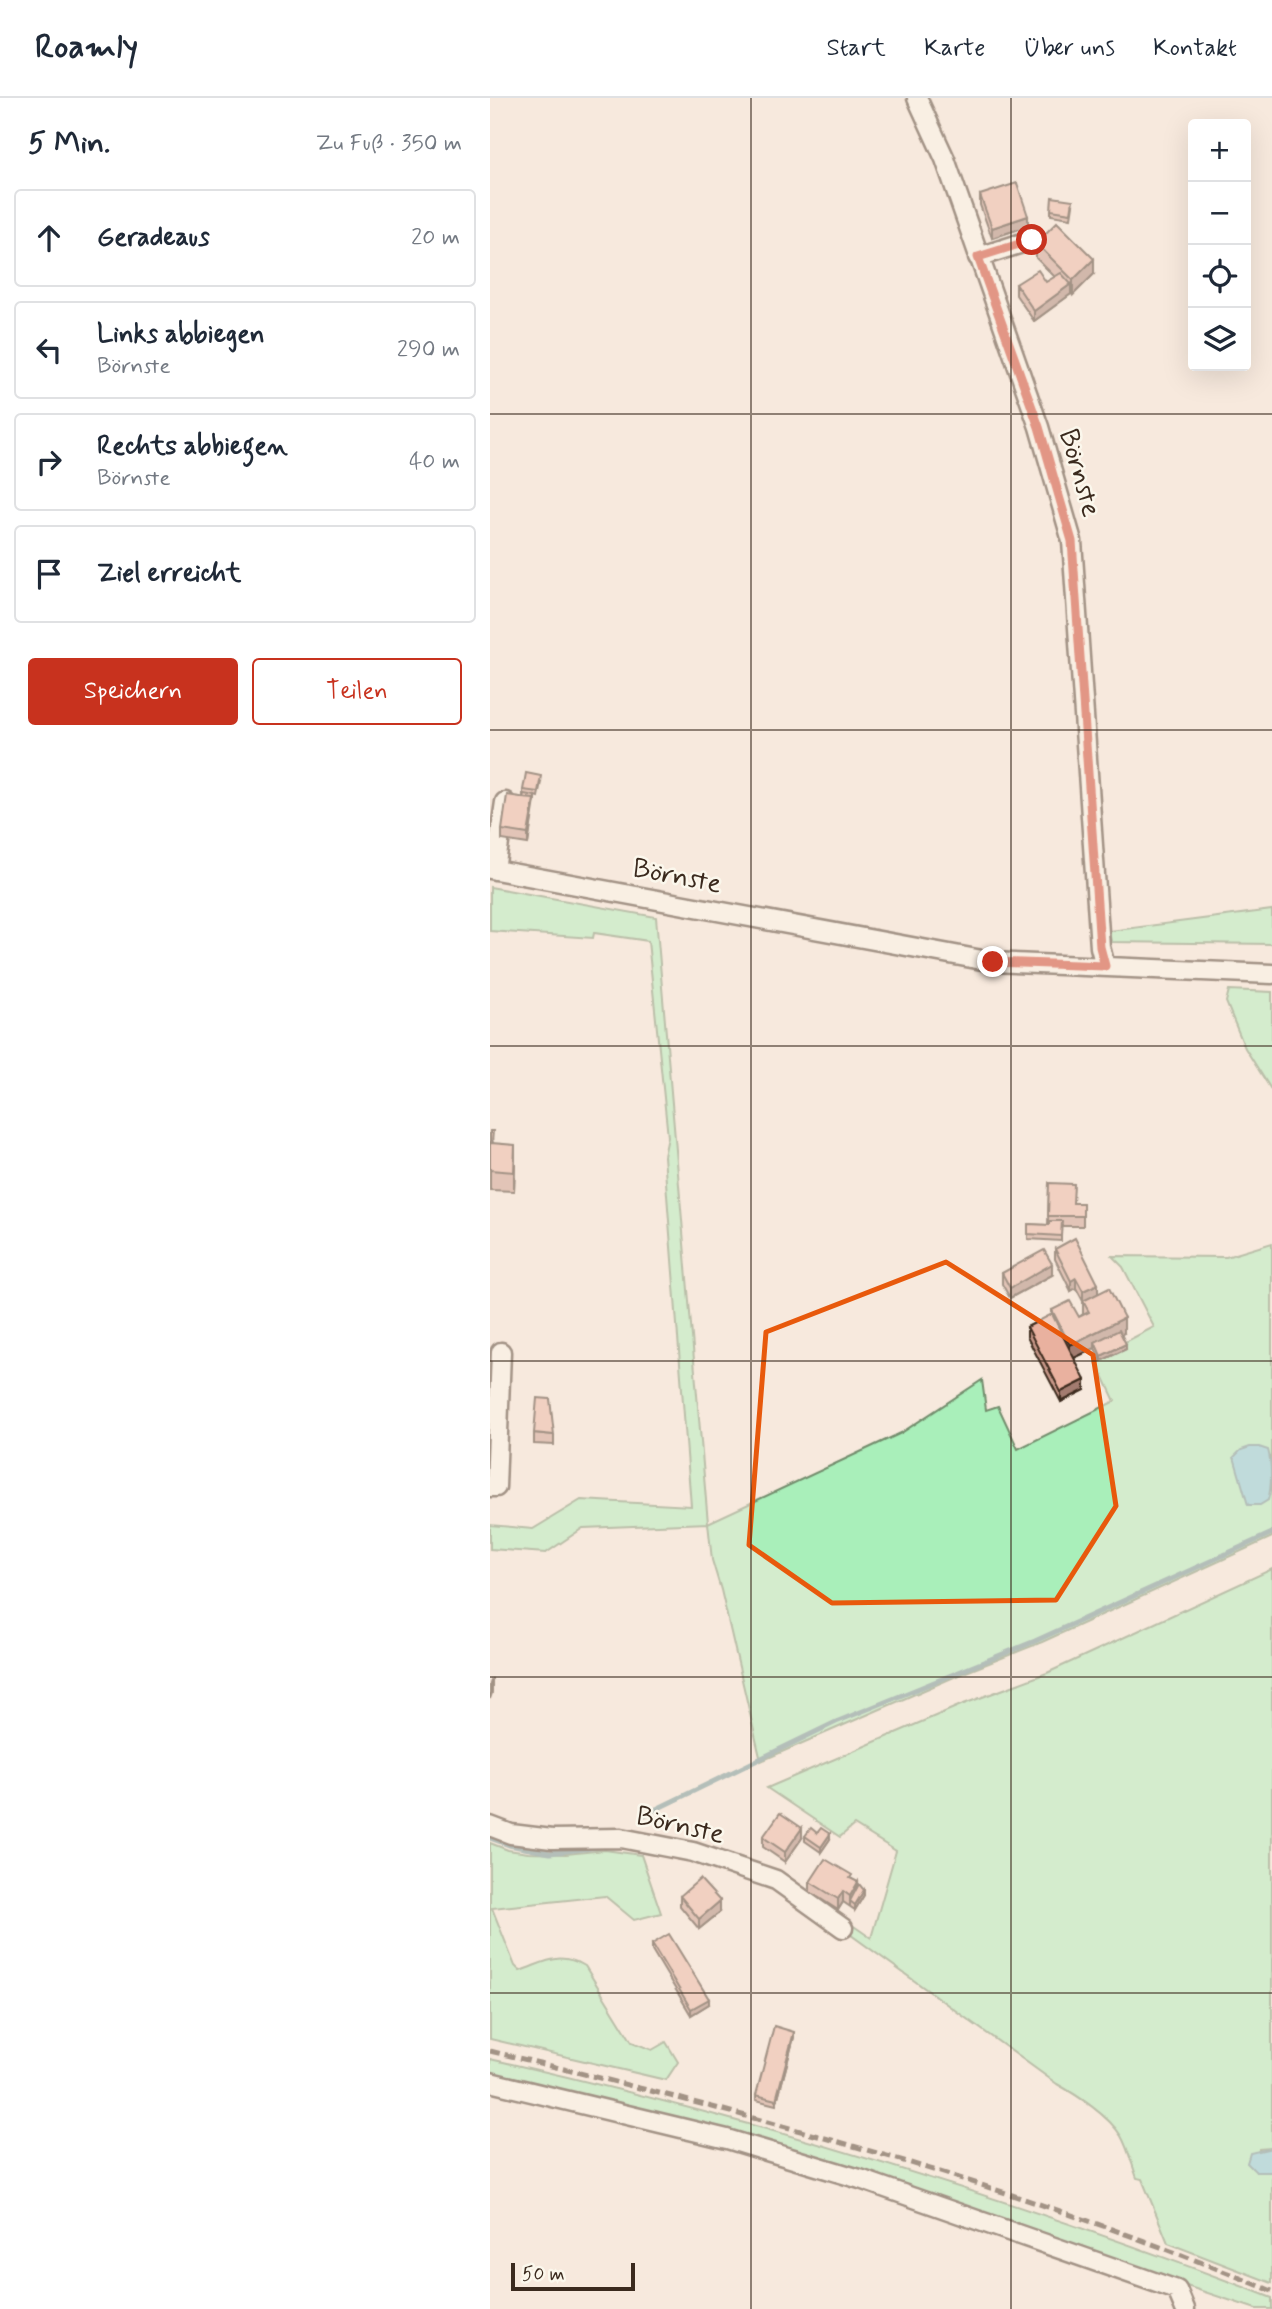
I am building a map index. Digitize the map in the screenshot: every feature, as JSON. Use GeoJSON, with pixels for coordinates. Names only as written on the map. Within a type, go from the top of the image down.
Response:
{"type":"FeatureCollection","features":[{"type":"Feature","properties":{"kind":"street","name":"Börnste"},"geometry":{"type":"LineString","coordinates":[[917,98],[945,159],[1039,427],[1072,541],[1100,947],[1105,966]]}},
{"type":"Feature","properties":{"kind":"street"},"geometry":{"type":"LineString","coordinates":[[978,257],[1032,240]]}},
{"type":"Feature","properties":{"kind":"street"},"geometry":{"type":"LineString","coordinates":[[492,870],[505,802]]}},
{"type":"Feature","properties":{"kind":"street","name":"Börnste"},"geometry":{"type":"LineString","coordinates":[[492,870],[993,962],[1272,974]]}},
{"type":"Feature","properties":{"kind":"street"},"geometry":{"type":"LineString","coordinates":[[490,1487],[496,1487],[501,1352]]}},
{"type":"Feature","properties":{"kind":"street","name":"Börnste"},"geometry":{"type":"LineString","coordinates":[[490,1826],[511,1834],[552,1839],[621,1838],[693,1852],[776,1880],[843,1928]]}},
{"type":"Feature","properties":{"kind":"street"},"geometry":{"type":"LineString","coordinates":[[490,2082],[727,2138],[860,2179],[1178,2290],[1185,2309]]}},
{"type":"Feature","properties":{"kind":"highlighted area"},"geometry":{"type":"Polygon","coordinates":[[[946,1262],[1093,1355],[1116,1506],[1056,1600],[832,1603],[749,1545],[766,1332],[946,1262]]]}},
{"type":"Feature","properties":{"kind":"green space"},"geometry":{"type":"Polygon","coordinates":[[[490,887],[656,917],[708,1523],[583,1528],[546,1553],[490,1549],[490,1525],[533,1529],[581,1500],[691,1506],[664,1156],[668,1137],[648,941],[594,933],[593,938],[490,931],[490,887]]]}},
{"type":"Feature","properties":{"kind":"green space"},"geometry":{"type":"Polygon","coordinates":[[[1272,910],[1272,944],[1111,942],[1109,931],[1272,910]]]}},
{"type":"Feature","properties":{"kind":"green space"},"geometry":{"type":"Polygon","coordinates":[[[1229,990],[1272,992],[1272,1091],[1245,1048],[1226,1002],[1229,990]]]}},
{"type":"Feature","properties":{"kind":"green space"},"geometry":{"type":"Polygon","coordinates":[[[1272,1243],[1272,1537],[1042,1642],[961,1674],[761,1761],[712,1560],[708,1523],[901,1433],[982,1380],[986,1410],[998,1406],[1018,1449],[1115,1401],[1097,1363],[1125,1349],[1123,1343],[1154,1327],[1123,1267],[1112,1256],[1226,1257],[1272,1243]],[[1250,1447],[1270,1474],[1271,1457],[1250,1447]]]}},
{"type":"Feature","properties":{"kind":"green space"},"geometry":{"type":"Polygon","coordinates":[[[1272,1569],[1272,2148],[1259,2149],[1256,2172],[1272,2172],[1272,2283],[1168,2243],[1142,2179],[1137,2178],[1123,2141],[1109,2121],[847,1932],[848,1922],[871,1938],[896,1851],[854,1825],[840,1837],[767,1788],[961,1705],[1047,1673],[1272,1569]]]}},
{"type":"Feature","properties":{"kind":"green space"},"geometry":{"type":"Polygon","coordinates":[[[490,1843],[508,1850],[528,1853],[566,1854],[605,1850],[641,1855],[661,1913],[634,1920],[605,1896],[492,1908],[515,1966],[520,1971],[559,1959],[585,1966],[632,2042],[652,2050],[666,2042],[678,2062],[666,2080],[490,2039],[490,1843]]]}},
{"type":"Feature","properties":{"kind":"green space"},"geometry":{"type":"Polygon","coordinates":[[[490,2059],[779,2132],[968,2190],[1272,2298],[1272,2309],[1256,2309],[1129,2267],[490,2077],[490,2059]]]}},
{"type":"Feature","properties":{"kind":"water"},"geometry":{"type":"Polygon","coordinates":[[[1250,1447],[1268,1450],[1269,1455],[1269,1495],[1268,1500],[1260,1505],[1248,1505],[1234,1457],[1241,1450],[1250,1447]]]}},
{"type":"Feature","properties":{"kind":"water"},"geometry":{"type":"Polygon","coordinates":[[[1272,2148],[1272,2172],[1256,2172],[1247,2163],[1250,2153],[1272,2148]]]}},
{"type":"Feature","properties":{"kind":"building"},"geometry":{"type":"Polygon","coordinates":[[[1017,183],[1028,216],[992,228],[980,195],[1017,183]]]}},
{"type":"Feature","properties":{"kind":"building"},"geometry":{"type":"Polygon","coordinates":[[[1052,197],[1073,200],[1071,213],[1051,210],[1052,197]]]}},
{"type":"Feature","properties":{"kind":"building"},"geometry":{"type":"Polygon","coordinates":[[[1057,222],[1094,259],[1073,280],[1036,243],[1057,222]]]}},
{"type":"Feature","properties":{"kind":"building"},"geometry":{"type":"Polygon","coordinates":[[[1038,270],[1046,282],[1061,273],[1071,284],[1034,311],[1016,284],[1038,270]]]}},
{"type":"Feature","properties":{"kind":"building"},"geometry":{"type":"Polygon","coordinates":[[[526,773],[541,776],[538,792],[523,790],[526,773]]]}},
{"type":"Feature","properties":{"kind":"building"},"geometry":{"type":"Polygon","coordinates":[[[524,794],[535,796],[534,804],[534,799],[523,798],[524,794]]]}},
{"type":"Feature","properties":{"kind":"building"},"geometry":{"type":"Polygon","coordinates":[[[507,795],[534,799],[528,834],[502,830],[507,795]]]}},
{"type":"Feature","properties":{"kind":"building"},"geometry":{"type":"Polygon","coordinates":[[[490,1131],[493,1131],[492,1143],[515,1145],[514,1172],[490,1170],[490,1131]]]}},
{"type":"Feature","properties":{"kind":"building"},"geometry":{"type":"Polygon","coordinates":[[[1049,1183],[1074,1184],[1073,1203],[1083,1203],[1083,1216],[1048,1216],[1049,1183]]]}},
{"type":"Feature","properties":{"kind":"building"},"geometry":{"type":"Polygon","coordinates":[[[1049,1221],[1062,1221],[1061,1236],[1028,1234],[1028,1224],[1049,1225],[1049,1221]]]}},
{"type":"Feature","properties":{"kind":"building"},"geometry":{"type":"Polygon","coordinates":[[[1075,1238],[1098,1284],[1083,1291],[1076,1278],[1071,1281],[1055,1249],[1075,1238]]]}},
{"type":"Feature","properties":{"kind":"building"},"geometry":{"type":"Polygon","coordinates":[[[1044,1250],[1052,1264],[1010,1288],[1002,1273],[1044,1250]]]}},
{"type":"Feature","properties":{"kind":"building"},"geometry":{"type":"Polygon","coordinates":[[[1109,1288],[1124,1318],[1070,1345],[1052,1310],[1070,1301],[1079,1317],[1089,1312],[1083,1301],[1109,1288]]]}},
{"type":"Feature","properties":{"kind":"building"},"geometry":{"type":"Polygon","coordinates":[[[1052,1314],[1085,1380],[1061,1392],[1027,1327],[1052,1314]]]}},
{"type":"Feature","properties":{"kind":"building"},"geometry":{"type":"Polygon","coordinates":[[[1119,1330],[1126,1344],[1101,1356],[1095,1342],[1119,1330]]]}},
{"type":"Feature","properties":{"kind":"building"},"geometry":{"type":"Polygon","coordinates":[[[537,1398],[550,1399],[554,1435],[534,1433],[537,1398]]]}},
{"type":"Feature","properties":{"kind":"building"},"geometry":{"type":"Polygon","coordinates":[[[780,1813],[802,1828],[785,1852],[763,1837],[780,1813]]]}},
{"type":"Feature","properties":{"kind":"building"},"geometry":{"type":"Polygon","coordinates":[[[811,1828],[817,1833],[821,1828],[830,1834],[821,1847],[805,1836],[811,1828]]]}},
{"type":"Feature","properties":{"kind":"building"},"geometry":{"type":"Polygon","coordinates":[[[825,1859],[852,1875],[850,1878],[858,1882],[850,1896],[843,1891],[838,1899],[810,1882],[825,1859]]]}},
{"type":"Feature","properties":{"kind":"building"},"geometry":{"type":"Polygon","coordinates":[[[700,1879],[720,1901],[699,1919],[680,1896],[700,1879]]]}},
{"type":"Feature","properties":{"kind":"building"},"geometry":{"type":"Polygon","coordinates":[[[859,1884],[864,1890],[855,1905],[850,1901],[859,1884]]]}},
{"type":"Feature","properties":{"kind":"building"},"geometry":{"type":"Polygon","coordinates":[[[669,1934],[709,1999],[691,2009],[652,1944],[669,1934]]]}},
{"type":"Feature","properties":{"kind":"building"},"geometry":{"type":"Polygon","coordinates":[[[774,2026],[794,2032],[776,2100],[756,2095],[774,2026]]]}},
{"type":"Feature","properties":{"kind":"waterway"},"geometry":{"type":"LineString","coordinates":[[642,1816],[836,1722],[1035,1641],[1272,1533]]}},
{"type":"Feature","properties":{"kind":"waterway"},"geometry":{"type":"LineString","coordinates":[[490,1838],[509,1845],[550,1853],[600,1847]]}},
{"type":"Feature","properties":{"kind":"railway"},"geometry":{"type":"LineString","coordinates":[[490,2051],[787,2127],[984,2186],[1081,2218],[1272,2291]]}},
{"type":"Feature","properties":{"kind":"route"},"geometry":{"type":"LineString","coordinates":[[993,962],[1105,966],[1100,947],[1072,541],[1039,427],[978,257],[1032,240]]}}]}
